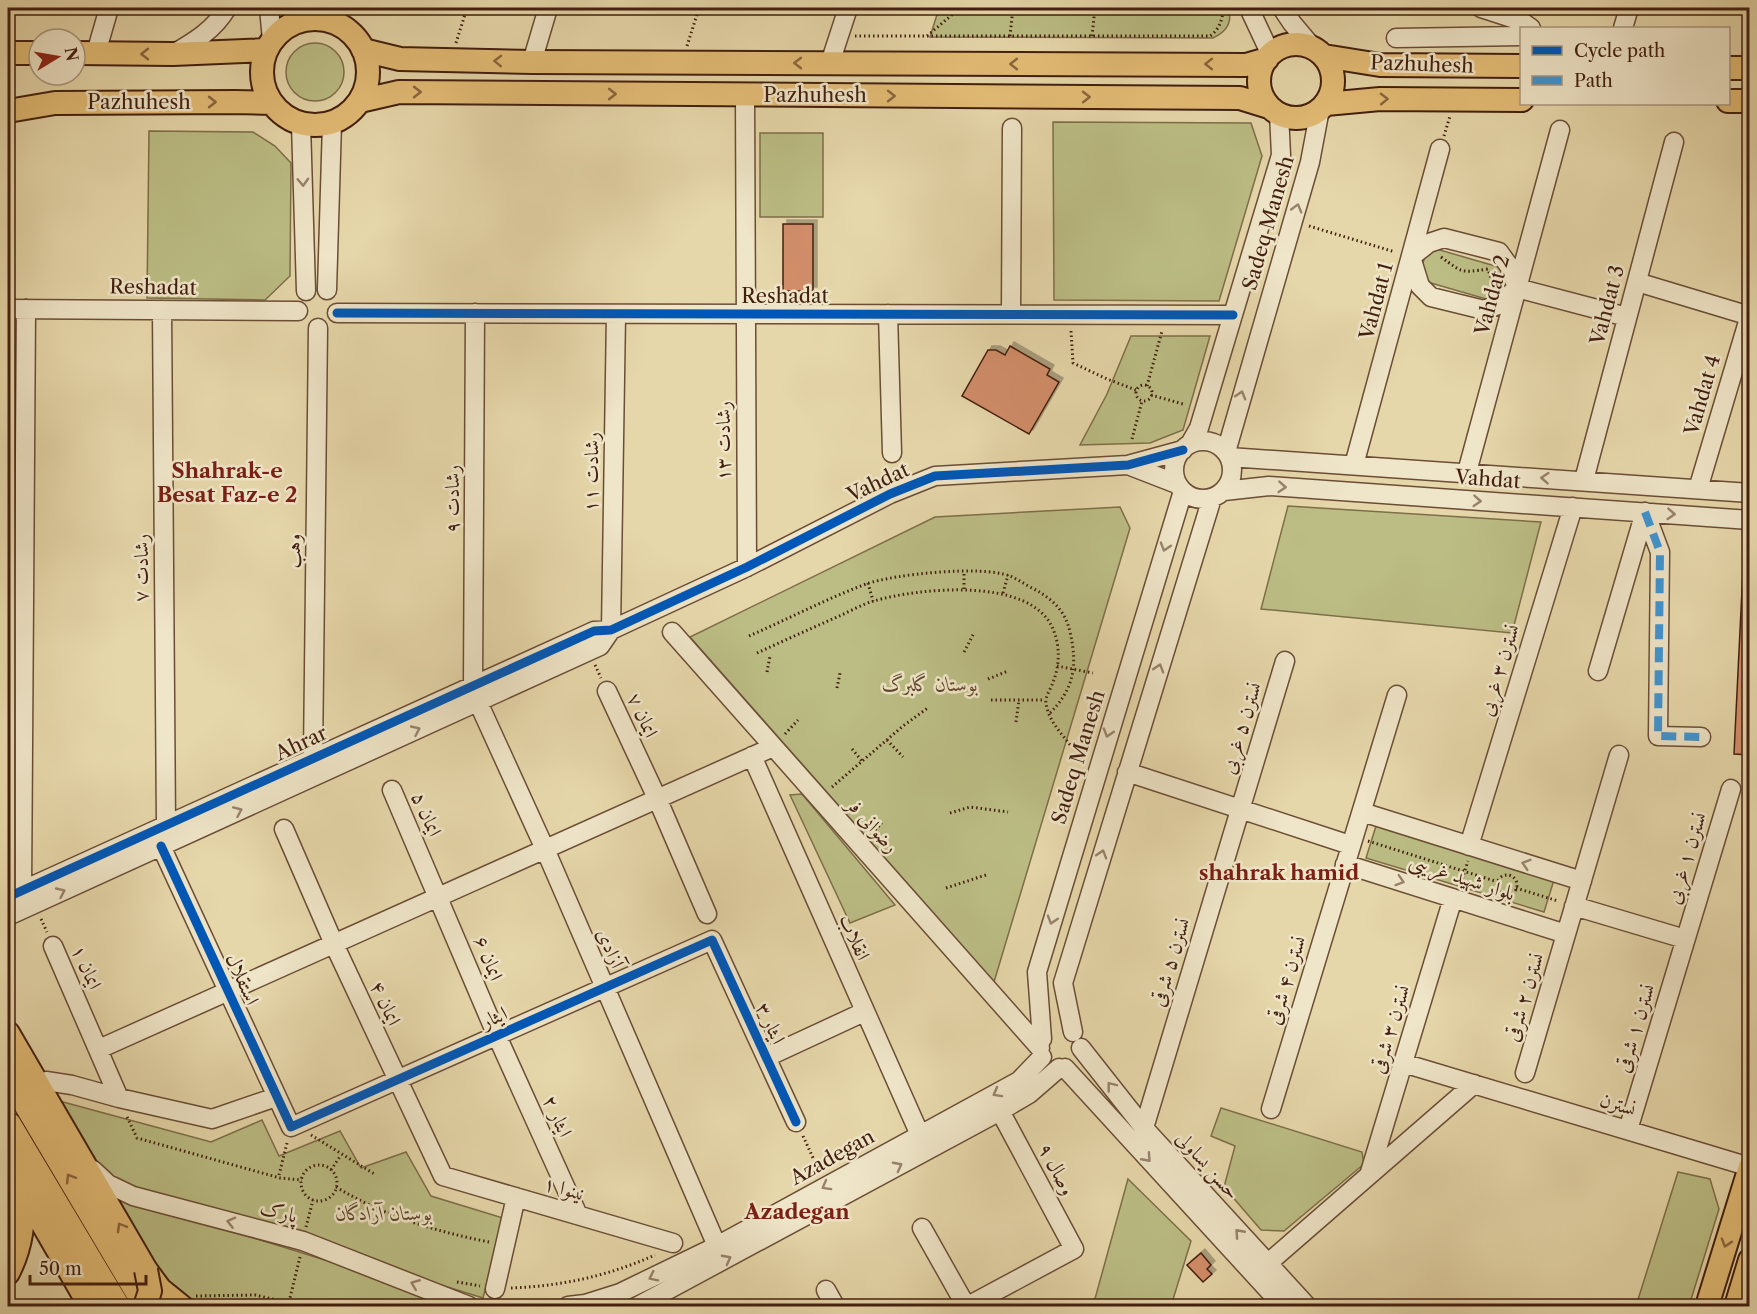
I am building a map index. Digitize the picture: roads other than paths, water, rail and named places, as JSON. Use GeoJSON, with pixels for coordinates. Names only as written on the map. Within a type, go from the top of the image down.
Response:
{"type":"FeatureCollection","features":[{"type":"Feature","properties":{"kind":"highway"},"geometry":{"type":"LineString","coordinates":[[8,1072],[146,1306]]}},
{"type":"Feature","properties":{"kind":"highway"},"geometry":{"type":"LineString","coordinates":[[8,1125],[116,1306]]}},
{"type":"Feature","properties":{"kind":"main road"},"geometry":{"type":"LineString","coordinates":[[334,16],[353,35],[363,50],[368,67],[366,85],[360,101],[347,114],[332,123],[301,124],[281,113],[272,103],[265,91],[262,63],[269,45],[290,24],[306,19],[324,19],[334,16]]}},
{"type":"Feature","properties":{"kind":"main road"},"geometry":{"type":"LineString","coordinates":[[1301,44],[1318,52],[1330,67],[1334,80],[1332,92],[1323,107],[1305,118],[1292,118],[1274,111],[1262,96],[1259,83],[1261,70],[1269,57],[1276,50],[1288,45],[1301,44]]}},
{"type":"Feature","properties":{"kind":"main road"},"geometry":{"type":"LineString","coordinates":[[87,53],[172,54],[269,45]]}},
{"type":"Feature","properties":{"kind":"main road","name":"Pazhuhesh"},"geometry":{"type":"LineString","coordinates":[[363,50],[400,59],[532,62],[1246,64],[1269,57]]}},
{"type":"Feature","properties":{"kind":"main road","name":"Pazhuhesh"},"geometry":{"type":"LineString","coordinates":[[1318,52],[1380,65],[1520,66]]}},
{"type":"Feature","properties":{"kind":"main road"},"geometry":{"type":"LineString","coordinates":[[8,53],[27,53]]}},
{"type":"Feature","properties":{"kind":"main road"},"geometry":{"type":"LineString","coordinates":[[1730,68],[1749,68]]}},
{"type":"Feature","properties":{"kind":"main road","name":"Pazhuhesh"},"geometry":{"type":"LineString","coordinates":[[360,101],[399,92],[1240,98],[1274,111]]}},
{"type":"Feature","properties":{"kind":"main road"},"geometry":{"type":"LineString","coordinates":[[8,94],[55,103]]}},
{"type":"Feature","properties":{"kind":"main road","name":"Pazhuhesh"},"geometry":{"type":"LineString","coordinates":[[1323,107],[1380,99],[1520,100]]}},
{"type":"Feature","properties":{"kind":"main road"},"geometry":{"type":"LineString","coordinates":[[1730,101],[1749,101]]}},
{"type":"Feature","properties":{"kind":"main road","name":"Pazhuhesh"},"geometry":{"type":"LineString","coordinates":[[8,111],[55,103],[272,103]]}},
{"type":"Feature","properties":{"kind":"main road"},"geometry":{"type":"LineString","coordinates":[[8,1034],[146,1270],[160,1289],[184,1300]]}},
{"type":"Feature","properties":{"kind":"main road"},"geometry":{"type":"LineString","coordinates":[[1707,1306],[1749,1167]]}},
{"type":"Feature","properties":{"kind":"main road"},"geometry":{"type":"LineString","coordinates":[[8,1273],[15,1257],[23,1211],[13,1173]]}},
{"type":"Feature","properties":{"kind":"main road"},"geometry":{"type":"LineString","coordinates":[[13,1173],[90,1306]]}},
{"type":"Feature","properties":{"kind":"main road"},"geometry":{"type":"LineString","coordinates":[[1736,1306],[1749,1260]]}},
{"type":"Feature","properties":{"kind":"main road"},"geometry":{"type":"LineString","coordinates":[[146,1270],[150,1291],[146,1306]]}},
{"type":"Feature","properties":{"kind":"street"},"geometry":{"type":"LineString","coordinates":[[87,51],[109,8]]}},
{"type":"Feature","properties":{"kind":"street"},"geometry":{"type":"LineString","coordinates":[[172,54],[197,40],[220,20],[227,8]]}},
{"type":"Feature","properties":{"kind":"street"},"geometry":{"type":"LineString","coordinates":[[269,8],[269,45]]}},
{"type":"Feature","properties":{"kind":"street"},"geometry":{"type":"LineString","coordinates":[[532,62],[548,8]]}},
{"type":"Feature","properties":{"kind":"street"},"geometry":{"type":"LineString","coordinates":[[830,63],[848,8]]}},
{"type":"Feature","properties":{"kind":"street"},"geometry":{"type":"LineString","coordinates":[[1249,8],[1269,57]]}},
{"type":"Feature","properties":{"kind":"street"},"geometry":{"type":"LineString","coordinates":[[1282,8],[1318,52]]}},
{"type":"Feature","properties":{"kind":"street"},"geometry":{"type":"LineString","coordinates":[[1481,8],[1521,21],[1530,27]]}},
{"type":"Feature","properties":{"kind":"street"},"geometry":{"type":"LineString","coordinates":[[1623,27],[1629,8]]}},
{"type":"Feature","properties":{"kind":"street"},"geometry":{"type":"LineString","coordinates":[[1396,38],[1520,36]]}},
{"type":"Feature","properties":{"kind":"street","name":"رشادت ۱۳"},"geometry":{"type":"LineString","coordinates":[[746,95],[747,567]]}},
{"type":"Feature","properties":{"kind":"street","name":"Sadeq Manesh"},"geometry":{"type":"LineString","coordinates":[[1227,454],[1310,162],[1323,107]]}},
{"type":"Feature","properties":{"kind":"street","name":"Sadeq Manesh"},"geometry":{"type":"LineString","coordinates":[[1186,447],[1199,428],[1281,155],[1274,111]]}},
{"type":"Feature","properties":{"kind":"street"},"geometry":{"type":"LineString","coordinates":[[327,290],[332,123]]}},
{"type":"Feature","properties":{"kind":"street"},"geometry":{"type":"LineString","coordinates":[[301,124],[306,291]]}},
{"type":"Feature","properties":{"kind":"street"},"geometry":{"type":"LineString","coordinates":[[1011,314],[1012,128]]}},
{"type":"Feature","properties":{"kind":"street","name":"Vahdat 2"},"geometry":{"type":"LineString","coordinates":[[1467,472],[1560,130]]}},
{"type":"Feature","properties":{"kind":"street","name":"Vahdat 3"},"geometry":{"type":"LineString","coordinates":[[1584,480],[1674,142]]}},
{"type":"Feature","properties":{"kind":"street","name":"Vahdat 1"},"geometry":{"type":"LineString","coordinates":[[1354,465],[1440,149]]}},
{"type":"Feature","properties":{"kind":"street"},"geometry":{"type":"LineString","coordinates":[[1444,238],[1499,252],[1509,266],[1517,288],[1498,305],[1484,310],[1431,297],[1420,286],[1411,257],[1429,243],[1444,238]]}},
{"type":"Feature","properties":{"kind":"street"},"geometry":{"type":"LineString","coordinates":[[1637,282],[1749,315]]}},
{"type":"Feature","properties":{"kind":"street"},"geometry":{"type":"LineString","coordinates":[[316,288],[327,290],[336,300],[337,313],[330,323],[318,328],[313,327],[303,321],[298,311],[299,300],[306,291],[316,288]]}},
{"type":"Feature","properties":{"kind":"street"},"geometry":{"type":"LineString","coordinates":[[1517,288],[1628,317]]}},
{"type":"Feature","properties":{"kind":"street"},"geometry":{"type":"LineString","coordinates":[[17,309],[22,897]]}},
{"type":"Feature","properties":{"kind":"street","name":"Reshadat"},"geometry":{"type":"LineString","coordinates":[[17,309],[298,311]]}},
{"type":"Feature","properties":{"kind":"street","name":"رشادت ۷"},"geometry":{"type":"LineString","coordinates":[[162,310],[166,826]]}},
{"type":"Feature","properties":{"kind":"street","name":"Reshadat"},"geometry":{"type":"LineString","coordinates":[[337,313],[1233,315]]}},
{"type":"Feature","properties":{"kind":"street","name":"رشادت ۹"},"geometry":{"type":"LineString","coordinates":[[475,313],[475,694]]}},
{"type":"Feature","properties":{"kind":"street","name":"رشادت ۱۱"},"geometry":{"type":"LineString","coordinates":[[612,630],[616,314]]}},
{"type":"Feature","properties":{"kind":"street"},"geometry":{"type":"LineString","coordinates":[[888,314],[892,453]]}},
{"type":"Feature","properties":{"kind":"street","name":"Vahdat 4"},"geometry":{"type":"LineString","coordinates":[[1698,489],[1749,315]]}},
{"type":"Feature","properties":{"kind":"street","name":"وهب"},"geometry":{"type":"LineString","coordinates":[[317,765],[318,328]]}},
{"type":"Feature","properties":{"kind":"street"},"geometry":{"type":"LineString","coordinates":[[1208,441],[1217,444],[1227,454],[1232,466],[1232,475],[1229,484],[1218,494],[1199,499],[1180,487],[1175,466],[1186,447],[1208,441]]}},
{"type":"Feature","properties":{"kind":"street","name":"Vahdat"},"geometry":{"type":"LineString","coordinates":[[612,630],[747,567],[890,494],[935,476],[1128,465],[1186,447]]}},
{"type":"Feature","properties":{"kind":"street","name":"Vahdat"},"geometry":{"type":"LineString","coordinates":[[1227,454],[1266,461],[1467,472],[1749,493]]}},
{"type":"Feature","properties":{"kind":"street","name":"Vahdat"},"geometry":{"type":"LineString","coordinates":[[1128,465],[1180,487]]}},
{"type":"Feature","properties":{"kind":"street","name":"Vahdat"},"geometry":{"type":"LineString","coordinates":[[1218,494],[1269,486],[1749,520]]}},
{"type":"Feature","properties":{"kind":"street","name":"Sadeq Manesh"},"geometry":{"type":"LineString","coordinates":[[1041,1048],[1037,972],[1180,487]]}},
{"type":"Feature","properties":{"kind":"street"},"geometry":{"type":"LineString","coordinates":[[1077,1040],[1068,1029],[1056,1028],[1045,1034],[1041,1048],[1048,1065],[1062,1068],[1076,1061],[1077,1040],[1063,983],[1127,772],[1218,494]]}},
{"type":"Feature","properties":{"kind":"street","name":"نسترن ۳ غربی"},"geometry":{"type":"LineString","coordinates":[[1469,846],[1573,507]]}},
{"type":"Feature","properties":{"kind":"street"},"geometry":{"type":"LineString","coordinates":[[1598,671],[1645,512]]}},
{"type":"Feature","properties":{"kind":"street"},"geometry":{"type":"LineString","coordinates":[[1645,512],[1660,552],[1658,736],[1701,737]]}},
{"type":"Feature","properties":{"kind":"street","name":"Ahrar"},"geometry":{"type":"LineString","coordinates":[[8,916],[22,897],[166,826],[317,765],[475,694],[589,651],[600,646],[612,630]]}},
{"type":"Feature","properties":{"kind":"street","name":"Ahrar"},"geometry":{"type":"LineString","coordinates":[[475,694],[594,631],[612,630]]}},
{"type":"Feature","properties":{"kind":"street","name":"رضوانی فر"},"geometry":{"type":"LineString","coordinates":[[672,632],[1041,1048]]}},
{"type":"Feature","properties":{"kind":"street","name":"نسترن ۵ غربی"},"geometry":{"type":"LineString","coordinates":[[1240,809],[1285,661]]}},
{"type":"Feature","properties":{"kind":"street","name":"ایمان ۷"},"geometry":{"type":"LineString","coordinates":[[607,691],[708,914]]}},
{"type":"Feature","properties":{"kind":"street","name":"آزادی"},"geometry":{"type":"LineString","coordinates":[[475,694],[545,849],[717,1246]]}},
{"type":"Feature","properties":{"kind":"street","name":"نسترن ۴ شرقی"},"geometry":{"type":"LineString","coordinates":[[1271,1109],[1397,695]]}},
{"type":"Feature","properties":{"kind":"street"},"geometry":{"type":"LineString","coordinates":[[99,1049],[773,747]]}},
{"type":"Feature","properties":{"kind":"street","name":"نسترن ۲ شرقی"},"geometry":{"type":"LineString","coordinates":[[1525,1073],[1619,755]]}},
{"type":"Feature","properties":{"kind":"street","name":"انقلاب"},"geometry":{"type":"LineString","coordinates":[[752,756],[920,1135]]}},
{"type":"Feature","properties":{"kind":"street","name":"Ahrar"},"geometry":{"type":"LineString","coordinates":[[22,897],[161,846],[317,765]]}},
{"type":"Feature","properties":{"kind":"street"},"geometry":{"type":"LineString","coordinates":[[1127,772],[1240,809],[1352,841]]}},
{"type":"Feature","properties":{"kind":"street","name":"نسترن ۱ غربی"},"geometry":{"type":"LineString","coordinates":[[1685,939],[1731,789]]}},
{"type":"Feature","properties":{"kind":"street","name":"ایمان ۵"},"geometry":{"type":"LineString","coordinates":[[392,790],[439,897]]}},
{"type":"Feature","properties":{"kind":"street","name":"نسترن ۵ شرقی"},"geometry":{"type":"LineString","coordinates":[[1144,1128],[1240,809]]}},
{"type":"Feature","properties":{"kind":"street","name":"بلوار شهید غریبی"},"geometry":{"type":"LineString","coordinates":[[1362,812],[1582,881]]}},
{"type":"Feature","properties":{"kind":"street","name":"ایمان ۴"},"geometry":{"type":"LineString","coordinates":[[284,830],[334,944],[442,1176]]}},
{"type":"Feature","properties":{"kind":"street","name":"استقلال"},"geometry":{"type":"LineString","coordinates":[[161,846],[291,1127]]}},
{"type":"Feature","properties":{"kind":"street","name":"بلوار شهید غریبی"},"geometry":{"type":"LineString","coordinates":[[1345,864],[1566,934]]}},
{"type":"Feature","properties":{"kind":"street","name":"ایمان ۶"},"geometry":{"type":"LineString","coordinates":[[439,897],[497,1036]]}},
{"type":"Feature","properties":{"kind":"street","name":"نسترن ۳ شرقی"},"geometry":{"type":"LineString","coordinates":[[1370,1172],[1453,898]]}},
{"type":"Feature","properties":{"kind":"street"},"geometry":{"type":"LineString","coordinates":[[1574,906],[1685,939]]}},
{"type":"Feature","properties":{"kind":"street","name":"نسترن ۱ شرقی"},"geometry":{"type":"LineString","coordinates":[[1628,1130],[1685,939]]}},
{"type":"Feature","properties":{"kind":"street","name":"ایثار"},"geometry":{"type":"LineString","coordinates":[[291,1127],[712,940]]}},
{"type":"Feature","properties":{"kind":"street","name":"ایثار ۳"},"geometry":{"type":"LineString","coordinates":[[712,940],[796,1122]]}},
{"type":"Feature","properties":{"kind":"street","name":"ایمان ۱"},"geometry":{"type":"LineString","coordinates":[[53,946],[119,1098]]}},
{"type":"Feature","properties":{"kind":"street"},"geometry":{"type":"LineString","coordinates":[[766,1057],[864,1012]]}},
{"type":"Feature","properties":{"kind":"street","name":"ایثار ۲"},"geometry":{"type":"LineString","coordinates":[[497,1036],[578,1215]]}},
{"type":"Feature","properties":{"kind":"street","name":"حسن یساولی"},"geometry":{"type":"LineString","coordinates":[[1077,1040],[1144,1128],[1307,1306]]}},
{"type":"Feature","properties":{"kind":"street","name":"Azadegan"},"geometry":{"type":"LineString","coordinates":[[568,1306],[585,1304],[620,1293],[717,1246],[1019,1080],[1041,1048]]}},
{"type":"Feature","properties":{"kind":"street","name":"نسترن"},"geometry":{"type":"LineString","coordinates":[[1403,1063],[1749,1167]]}},
{"type":"Feature","properties":{"kind":"street","name":"Azadegan"},"geometry":{"type":"LineString","coordinates":[[638,1306],[999,1111],[1029,1094],[1062,1068]]}},
{"type":"Feature","properties":{"kind":"street","name":"حسن یساولی"},"geometry":{"type":"LineString","coordinates":[[1062,1068],[1282,1306]]}},
{"type":"Feature","properties":{"kind":"street"},"geometry":{"type":"LineString","coordinates":[[46,1081],[72,1085],[212,1119],[276,1097]]}},
{"type":"Feature","properties":{"kind":"street"},"geometry":{"type":"LineString","coordinates":[[1267,1264],[1370,1172],[1474,1084]]}},
{"type":"Feature","properties":{"kind":"street","name":"وصال ۹"},"geometry":{"type":"LineString","coordinates":[[967,1306],[1074,1249],[999,1111]]}},
{"type":"Feature","properties":{"kind":"street","name":"پارک"},"geometry":{"type":"LineString","coordinates":[[81,1159],[108,1184],[133,1196],[303,1241],[469,1306]]}},
{"type":"Feature","properties":{"kind":"street","name":"نینوا ۱"},"geometry":{"type":"LineString","coordinates":[[442,1176],[673,1243]]}},
{"type":"Feature","properties":{"kind":"street"},"geometry":{"type":"LineString","coordinates":[[495,1289],[516,1197]]}},
{"type":"Feature","properties":{"kind":"street"},"geometry":{"type":"LineString","coordinates":[[922,1228],[967,1306]]}},
{"type":"Feature","properties":{"kind":"street"},"geometry":{"type":"LineString","coordinates":[[825,1290],[835,1306]]}},
{"type":"Feature","properties":{"kind":"district","name":"Shahrak-e Besat Faz-e 2"},"geometry":{"type":"Point","coordinates":[227,482]}},
{"type":"Feature","properties":{"kind":"district","name":"shahrak hamid"},"geometry":{"type":"Point","coordinates":[1279,872]}},
{"type":"Feature","properties":{"kind":"district","name":"Azadegan"},"geometry":{"type":"Point","coordinates":[797,1211]}},
{"type":"Feature","properties":{"kind":"park label","name":"بوستان گلبرگ"},"geometry":{"type":"Point","coordinates":[930,684]}},
{"type":"Feature","properties":{"kind":"park label","name":"بوستان آزادگان"},"geometry":{"type":"Point","coordinates":[384,1213]}}]}
